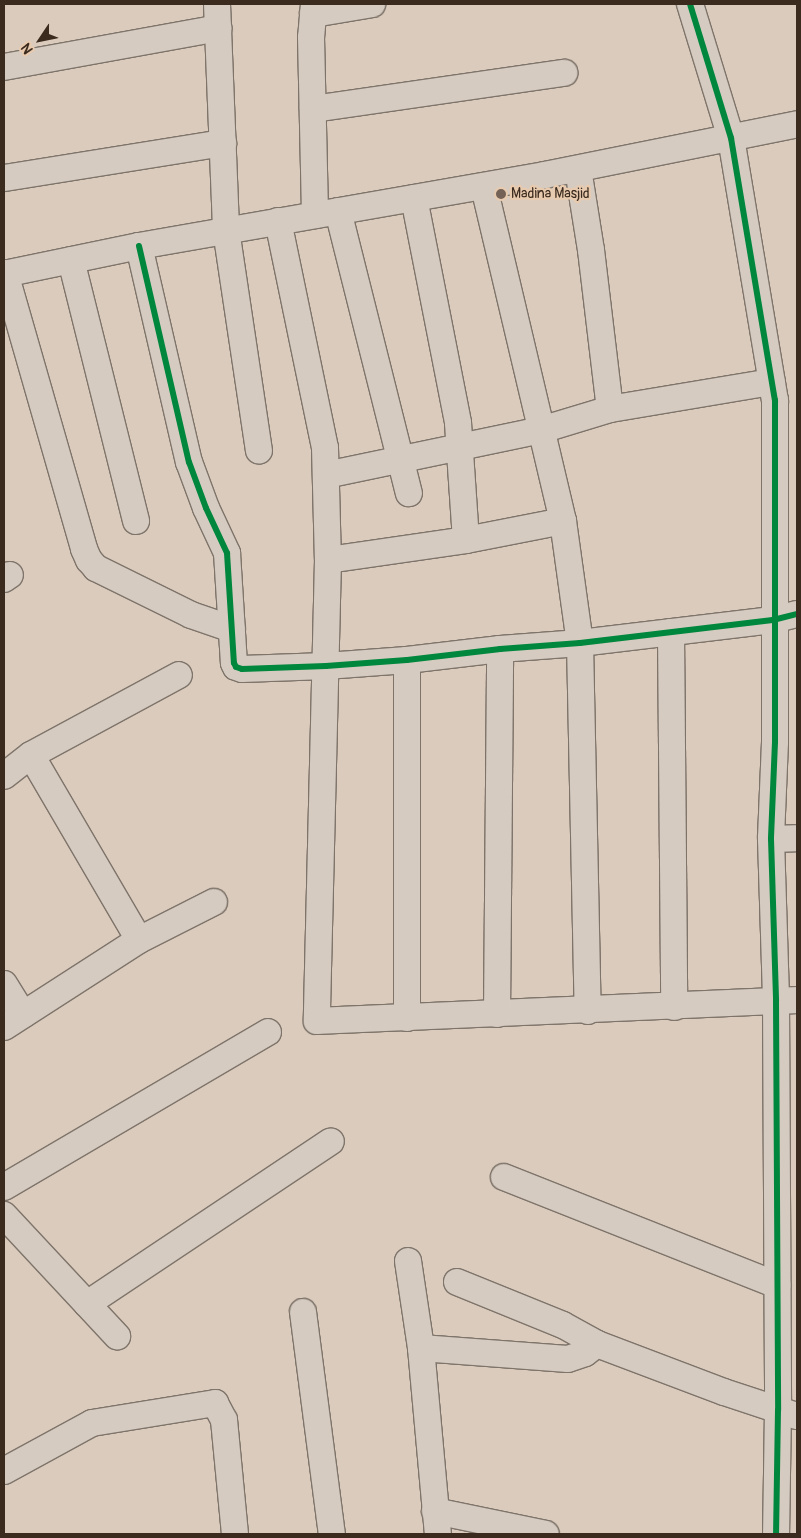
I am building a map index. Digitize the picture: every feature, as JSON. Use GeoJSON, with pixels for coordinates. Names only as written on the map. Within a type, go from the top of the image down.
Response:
{"type":"FeatureCollection","features":[{"type":"Feature","properties":{"kind":"street"},"geometry":{"type":"LineString","coordinates":[[372,4],[314,9],[311,37],[313,110],[326,213],[410,493]]}},
{"type":"Feature","properties":{"kind":"street"},"geometry":{"type":"LineString","coordinates":[[690,4],[731,138],[775,400],[786,499],[786,741],[771,839],[786,930],[787,1001],[777,1285],[787,1413],[776,1534]]}},
{"type":"Feature","properties":{"kind":"street"},"geometry":{"type":"LineString","coordinates":[[4,67],[218,16],[226,230],[259,451]]}},
{"type":"Feature","properties":{"kind":"street"},"geometry":{"type":"LineString","coordinates":[[313,110],[564,74]]}},
{"type":"Feature","properties":{"kind":"street"},"geometry":{"type":"LineString","coordinates":[[232,629],[191,615],[96,568],[89,560],[84,549],[4,274],[138,246],[578,169],[797,124]]}},
{"type":"Feature","properties":{"kind":"street"},"geometry":{"type":"LineString","coordinates":[[4,178],[223,144]]}},
{"type":"Feature","properties":{"kind":"street"},"geometry":{"type":"LineString","coordinates":[[578,169],[591,250],[610,409]]}},
{"type":"Feature","properties":{"kind":"street"},"geometry":{"type":"LineString","coordinates":[[484,186],[563,521],[580,643],[588,1011]]}},
{"type":"Feature","properties":{"kind":"street"},"geometry":{"type":"LineString","coordinates":[[414,198],[458,423],[466,540]]}},
{"type":"Feature","properties":{"kind":"street"},"geometry":{"type":"LineString","coordinates":[[278,222],[325,448],[328,560],[317,1021],[588,1011],[787,1001]]}},
{"type":"Feature","properties":{"kind":"street"},"geometry":{"type":"LineString","coordinates":[[138,246],[191,468],[227,552],[234,664],[236,667],[242,669],[326,666],[408,660],[500,649],[580,643],[785,617]]}},
{"type":"Feature","properties":{"kind":"street"},"geometry":{"type":"LineString","coordinates":[[71,260],[136,521]]}},
{"type":"Feature","properties":{"kind":"street"},"geometry":{"type":"LineString","coordinates":[[326,475],[541,430],[610,409],[772,382]]}},
{"type":"Feature","properties":{"kind":"street"},"geometry":{"type":"LineString","coordinates":[[328,560],[466,540],[563,521]]}},
{"type":"Feature","properties":{"kind":"street"},"geometry":{"type":"LineString","coordinates":[[671,632],[674,1007]]}},
{"type":"Feature","properties":{"kind":"street"},"geometry":{"type":"LineString","coordinates":[[497,1014],[500,649]]}},
{"type":"Feature","properties":{"kind":"street"},"geometry":{"type":"LineString","coordinates":[[407,1018],[408,660]]}},
{"type":"Feature","properties":{"kind":"street"},"geometry":{"type":"LineString","coordinates":[[4,776],[31,756],[179,675]]}},
{"type":"Feature","properties":{"kind":"street"},"geometry":{"type":"LineString","coordinates":[[31,756],[138,940]]}},
{"type":"Feature","properties":{"kind":"street"},"geometry":{"type":"LineString","coordinates":[[771,839],[797,838]]}},
{"type":"Feature","properties":{"kind":"street"},"geometry":{"type":"LineString","coordinates":[[4,984],[14,1021],[138,940],[214,902]]}},
{"type":"Feature","properties":{"kind":"street"},"geometry":{"type":"LineString","coordinates":[[4,1187],[268,1032]]}},
{"type":"Feature","properties":{"kind":"street"},"geometry":{"type":"LineString","coordinates":[[87,1304],[330,1141]]}},
{"type":"Feature","properties":{"kind":"street"},"geometry":{"type":"LineString","coordinates":[[504,1177],[777,1285]]}},
{"type":"Feature","properties":{"kind":"street"},"geometry":{"type":"LineString","coordinates":[[4,1215],[117,1336]]}},
{"type":"Feature","properties":{"kind":"street"},"geometry":{"type":"LineString","coordinates":[[408,1261],[421,1348],[437,1523],[546,1534]]}},
{"type":"Feature","properties":{"kind":"street"},"geometry":{"type":"LineString","coordinates":[[457,1282],[563,1325],[597,1344],[787,1413]]}},
{"type":"Feature","properties":{"kind":"street"},"geometry":{"type":"LineString","coordinates":[[304,1312],[332,1534]]}},
{"type":"Feature","properties":{"kind":"street"},"geometry":{"type":"LineString","coordinates":[[421,1348],[568,1359],[585,1354],[597,1344]]}},
{"type":"Feature","properties":{"kind":"street"},"geometry":{"type":"LineString","coordinates":[[4,1471],[92,1423],[215,1403],[224,1420],[235,1534]]}},
{"type":"Feature","properties":{"kind":"cycle path"},"geometry":{"type":"LineString","coordinates":[[690,4],[731,138],[775,400],[775,742],[771,839],[776,1001],[778,1410],[776,1534]]}},
{"type":"Feature","properties":{"kind":"cycle path"},"geometry":{"type":"LineString","coordinates":[[139,246],[189,462],[206,508],[227,553],[234,663],[236,667],[242,669],[326,666],[407,660],[500,649],[580,643],[773,620],[797,614]]}},
{"type":"Feature","properties":{"kind":"place","name":"Madina Masjid"},"geometry":{"type":"Point","coordinates":[501,194]}}]}
